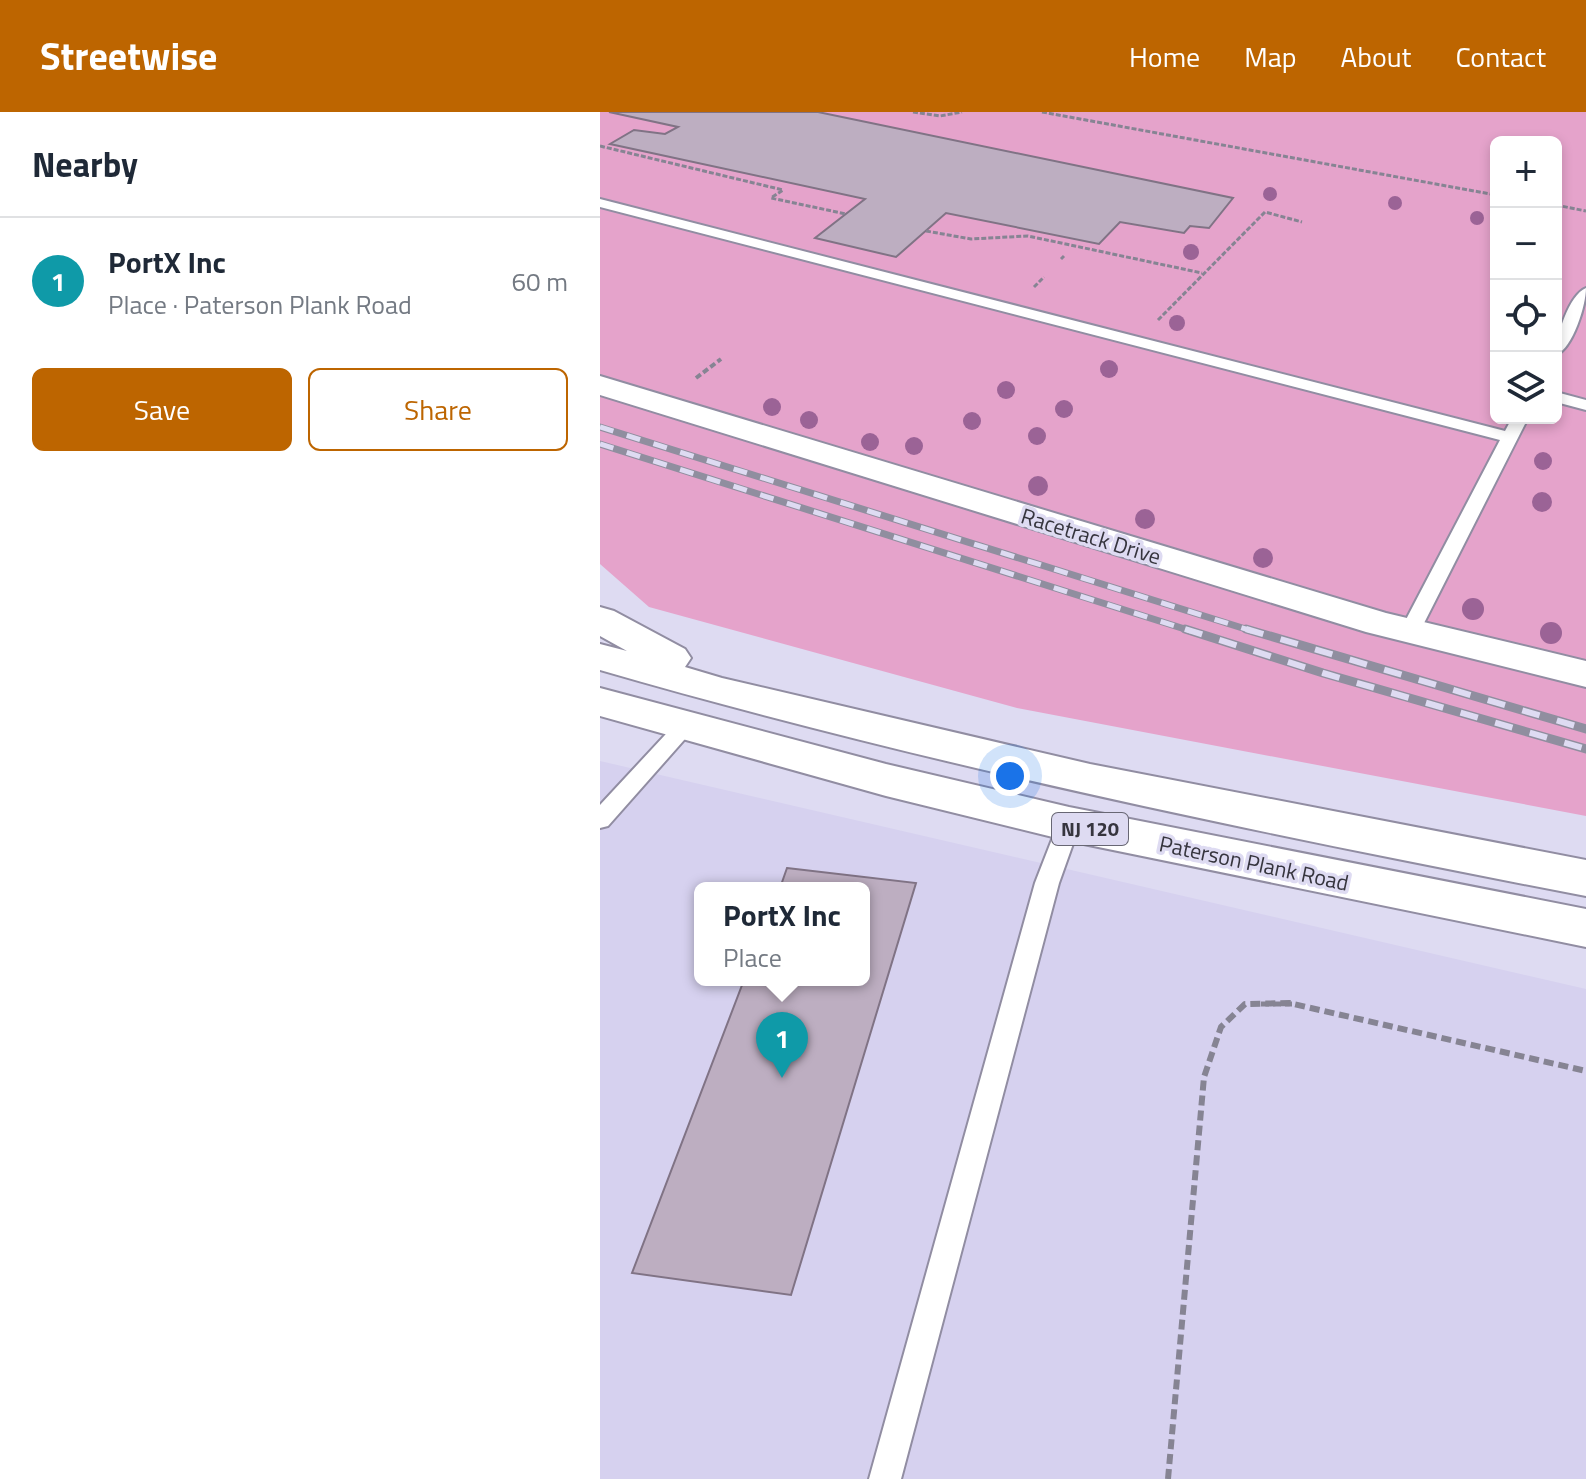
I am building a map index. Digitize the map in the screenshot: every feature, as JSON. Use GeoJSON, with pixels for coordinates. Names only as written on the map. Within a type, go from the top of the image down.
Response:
{"type":"FeatureCollection","features":[{"type":"Feature","properties":{"kind":"main road"},"geometry":{"type":"LineString","coordinates":[[600,620],[755,700]]}},
{"type":"Feature","properties":{"kind":"main road","name":"Paterson Plank Road"},"geometry":{"type":"LineString","coordinates":[[600,657],[891,735],[1141,792],[1586,878]]}},
{"type":"Feature","properties":{"kind":"main road","name":"Paterson Plank Road"},"geometry":{"type":"LineString","coordinates":[[600,702],[886,780],[1069,824],[1586,928]]}},
{"type":"Feature","properties":{"kind":"street","name":"Racetrack Drive"},"geometry":{"type":"LineString","coordinates":[[600,385],[1410,631],[1586,674]]}},
{"type":"Feature","properties":{"kind":"lane"},"geometry":{"type":"LineString","coordinates":[[600,203],[1509,437]]}},
{"type":"Feature","properties":{"kind":"lane"},"geometry":{"type":"LineString","coordinates":[[1562,338],[1586,292]]}},
{"type":"Feature","properties":{"kind":"lane"},"geometry":{"type":"LineString","coordinates":[[1562,399],[1586,405]]}},
{"type":"Feature","properties":{"kind":"lane"},"geometry":{"type":"LineString","coordinates":[[1410,631],[1517,424]]}},
{"type":"Feature","properties":{"kind":"lane"},"geometry":{"type":"LineString","coordinates":[[600,820],[685,726]]}},
{"type":"Feature","properties":{"kind":"lane"},"geometry":{"type":"LineString","coordinates":[[885,1479],[1047,883],[1069,824]]}},
{"type":"Feature","properties":{"kind":"path"},"geometry":{"type":"LineString","coordinates":[[913,112],[940,116],[962,112]]}},
{"type":"Feature","properties":{"kind":"path"},"geometry":{"type":"LineString","coordinates":[[1042,112],[1490,194]]}},
{"type":"Feature","properties":{"kind":"path"},"geometry":{"type":"LineString","coordinates":[[600,146],[783,190],[771,198],[846,214]]}},
{"type":"Feature","properties":{"kind":"path"},"geometry":{"type":"LineString","coordinates":[[600,152],[607,148]]}},
{"type":"Feature","properties":{"kind":"path"},"geometry":{"type":"LineString","coordinates":[[1562,206],[1586,211]]}},
{"type":"Feature","properties":{"kind":"path"},"geometry":{"type":"LineString","coordinates":[[1152,325],[1265,212],[1302,222]]}},
{"type":"Feature","properties":{"kind":"path"},"geometry":{"type":"LineString","coordinates":[[926,231],[971,239],[1028,236],[1202,273]]}},
{"type":"Feature","properties":{"kind":"path"},"geometry":{"type":"LineString","coordinates":[[696,378],[721,359]]}},
{"type":"Feature","properties":{"kind":"path"},"geometry":{"type":"LineString","coordinates":[[1168,1479],[1204,1077],[1221,1027],[1245,1004],[1289,1003],[1586,1071]]}},
{"type":"Feature","properties":{"kind":"shaded area"},"geometry":{"type":"Polygon","coordinates":[[[600,112],[1586,112],[1586,816],[1017,708],[649,607],[600,564],[600,112]]]}},
{"type":"Feature","properties":{"kind":"shaded area"},"geometry":{"type":"Polygon","coordinates":[[[600,761],[1586,989],[1586,1479],[600,1479],[600,761]]]}},
{"type":"Feature","properties":{"kind":"building"},"geometry":{"type":"Polygon","coordinates":[[[609,112],[818,112],[1233,198],[1209,228],[1190,226],[1184,233],[1120,222],[1099,244],[946,213],[896,257],[815,238],[865,199],[610,144],[634,130],[665,134],[678,127],[609,112]]]}},
{"type":"Feature","properties":{"kind":"building"},"geometry":{"type":"Polygon","coordinates":[[[787,868],[916,883],[791,1295],[632,1273],[742,986],[870,986],[870,882],[782,882],[787,868]]]}},
{"type":"Feature","properties":{"kind":"railway"},"geometry":{"type":"LineString","coordinates":[[600,427],[1252,631]]}},
{"type":"Feature","properties":{"kind":"railway"},"geometry":{"type":"LineString","coordinates":[[600,444],[1191,631]]}},
{"type":"Feature","properties":{"kind":"railway"},"geometry":{"type":"LineString","coordinates":[[1185,629],[1323,673],[1586,749]]}},
{"type":"Feature","properties":{"kind":"railway"},"geometry":{"type":"LineString","coordinates":[[1246,629],[1586,729]]}},
{"type":"Feature","properties":{"kind":"place","name":"PortX Inc"},"geometry":{"type":"Point","coordinates":[782,1078]}}]}
